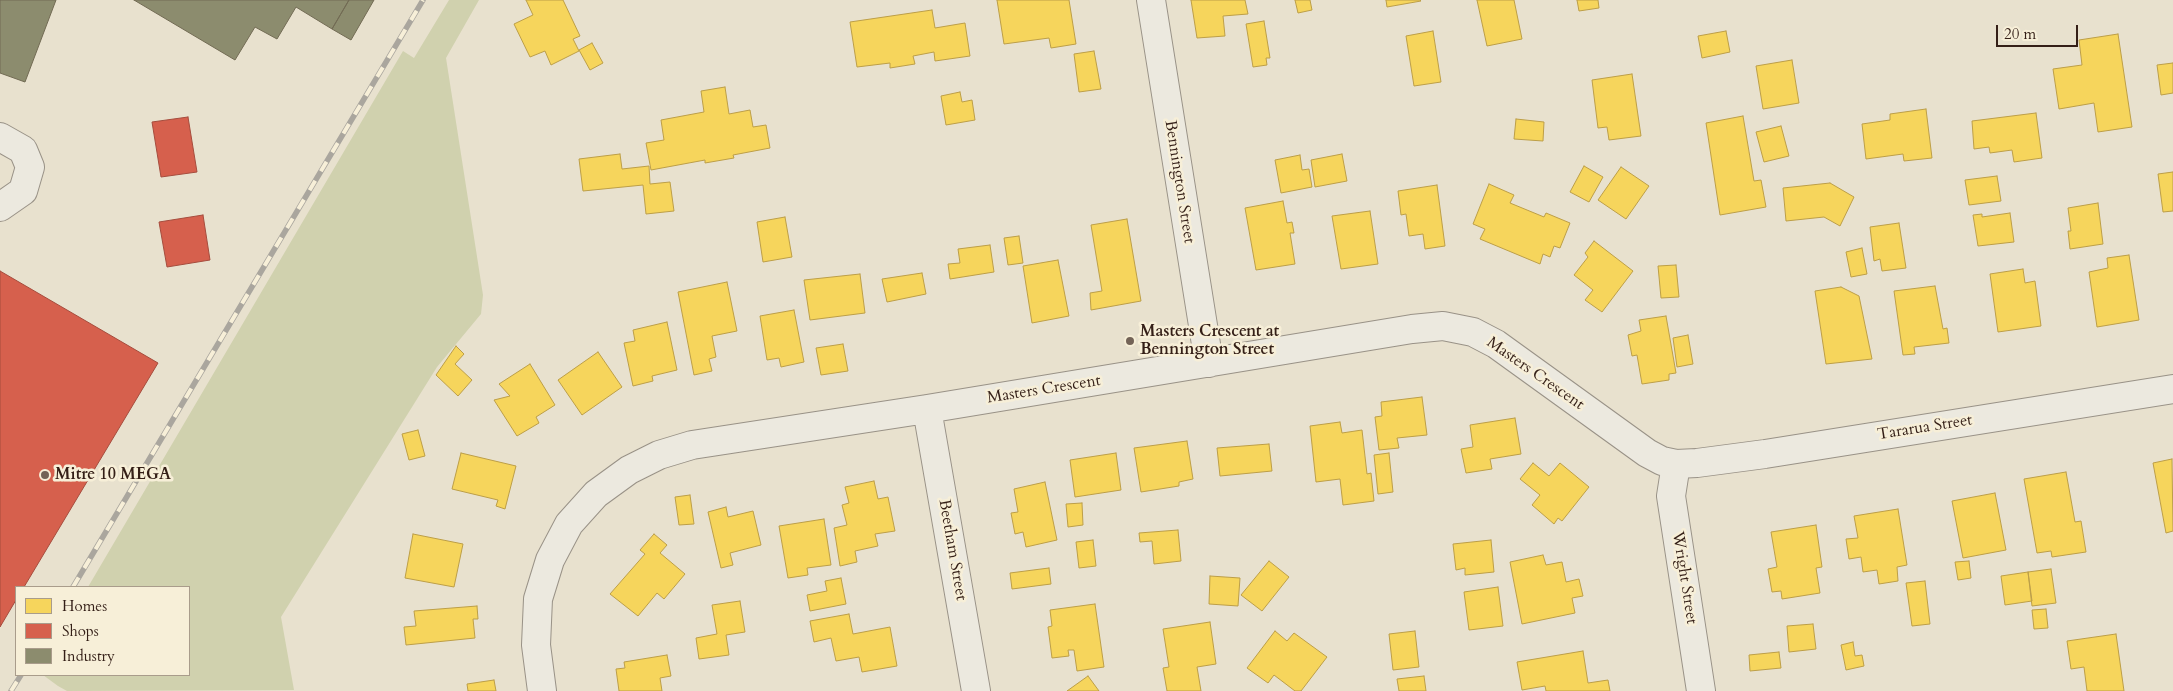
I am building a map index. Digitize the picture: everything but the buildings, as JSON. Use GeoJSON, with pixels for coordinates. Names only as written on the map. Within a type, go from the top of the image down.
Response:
{"type":"FeatureCollection","features":[{"type":"Feature","properties":{"kind":"street","name":"Bennington Street"},"geometry":{"type":"LineString","coordinates":[[1150,0],[1209,363]]}},
{"type":"Feature","properties":{"kind":"street"},"geometry":{"type":"LineString","coordinates":[[0,138],[23,150],[30,168],[23,192],[0,207]]}},
{"type":"Feature","properties":{"kind":"street","name":"Masters Crescent"},"geometry":{"type":"LineString","coordinates":[[542,691],[536,645],[538,599],[550,560],[569,524],[596,494],[628,470],[659,455],[692,446],[1412,329],[1443,326],[1473,332],[1496,344],[1647,453],[1662,461],[1676,464]]}},
{"type":"Feature","properties":{"kind":"street","name":"Tararua Street"},"geometry":{"type":"LineString","coordinates":[[1676,464],[1765,454],[2173,389]]}},
{"type":"Feature","properties":{"kind":"street","name":"Beetham Street"},"geometry":{"type":"LineString","coordinates":[[927,409],[976,691]]}},
{"type":"Feature","properties":{"kind":"street","name":"Wright Street"},"geometry":{"type":"LineString","coordinates":[[1676,464],[1671,496],[1701,691]]}},
{"type":"Feature","properties":{"kind":"green space"},"geometry":{"type":"Polygon","coordinates":[[[449,0],[479,0],[446,58],[483,295],[481,314],[437,367],[281,617],[294,690],[67,691],[58,686],[44,676],[190,676],[190,586],[89,586],[403,51],[414,58],[449,0]]]}},
{"type":"Feature","properties":{"kind":"railway"},"geometry":{"type":"LineString","coordinates":[[74,586],[423,0]]}},
{"type":"Feature","properties":{"kind":"railway"},"geometry":{"type":"LineString","coordinates":[[11,691],[20,676]]}},
{"type":"Feature","properties":{"kind":"place","name":"Masters Crescent at Bennington Street"},"geometry":{"type":"Point","coordinates":[1130,341]}},
{"type":"Feature","properties":{"kind":"place","name":"Mitre 10 MEGA"},"geometry":{"type":"Point","coordinates":[45,475]}}]}
